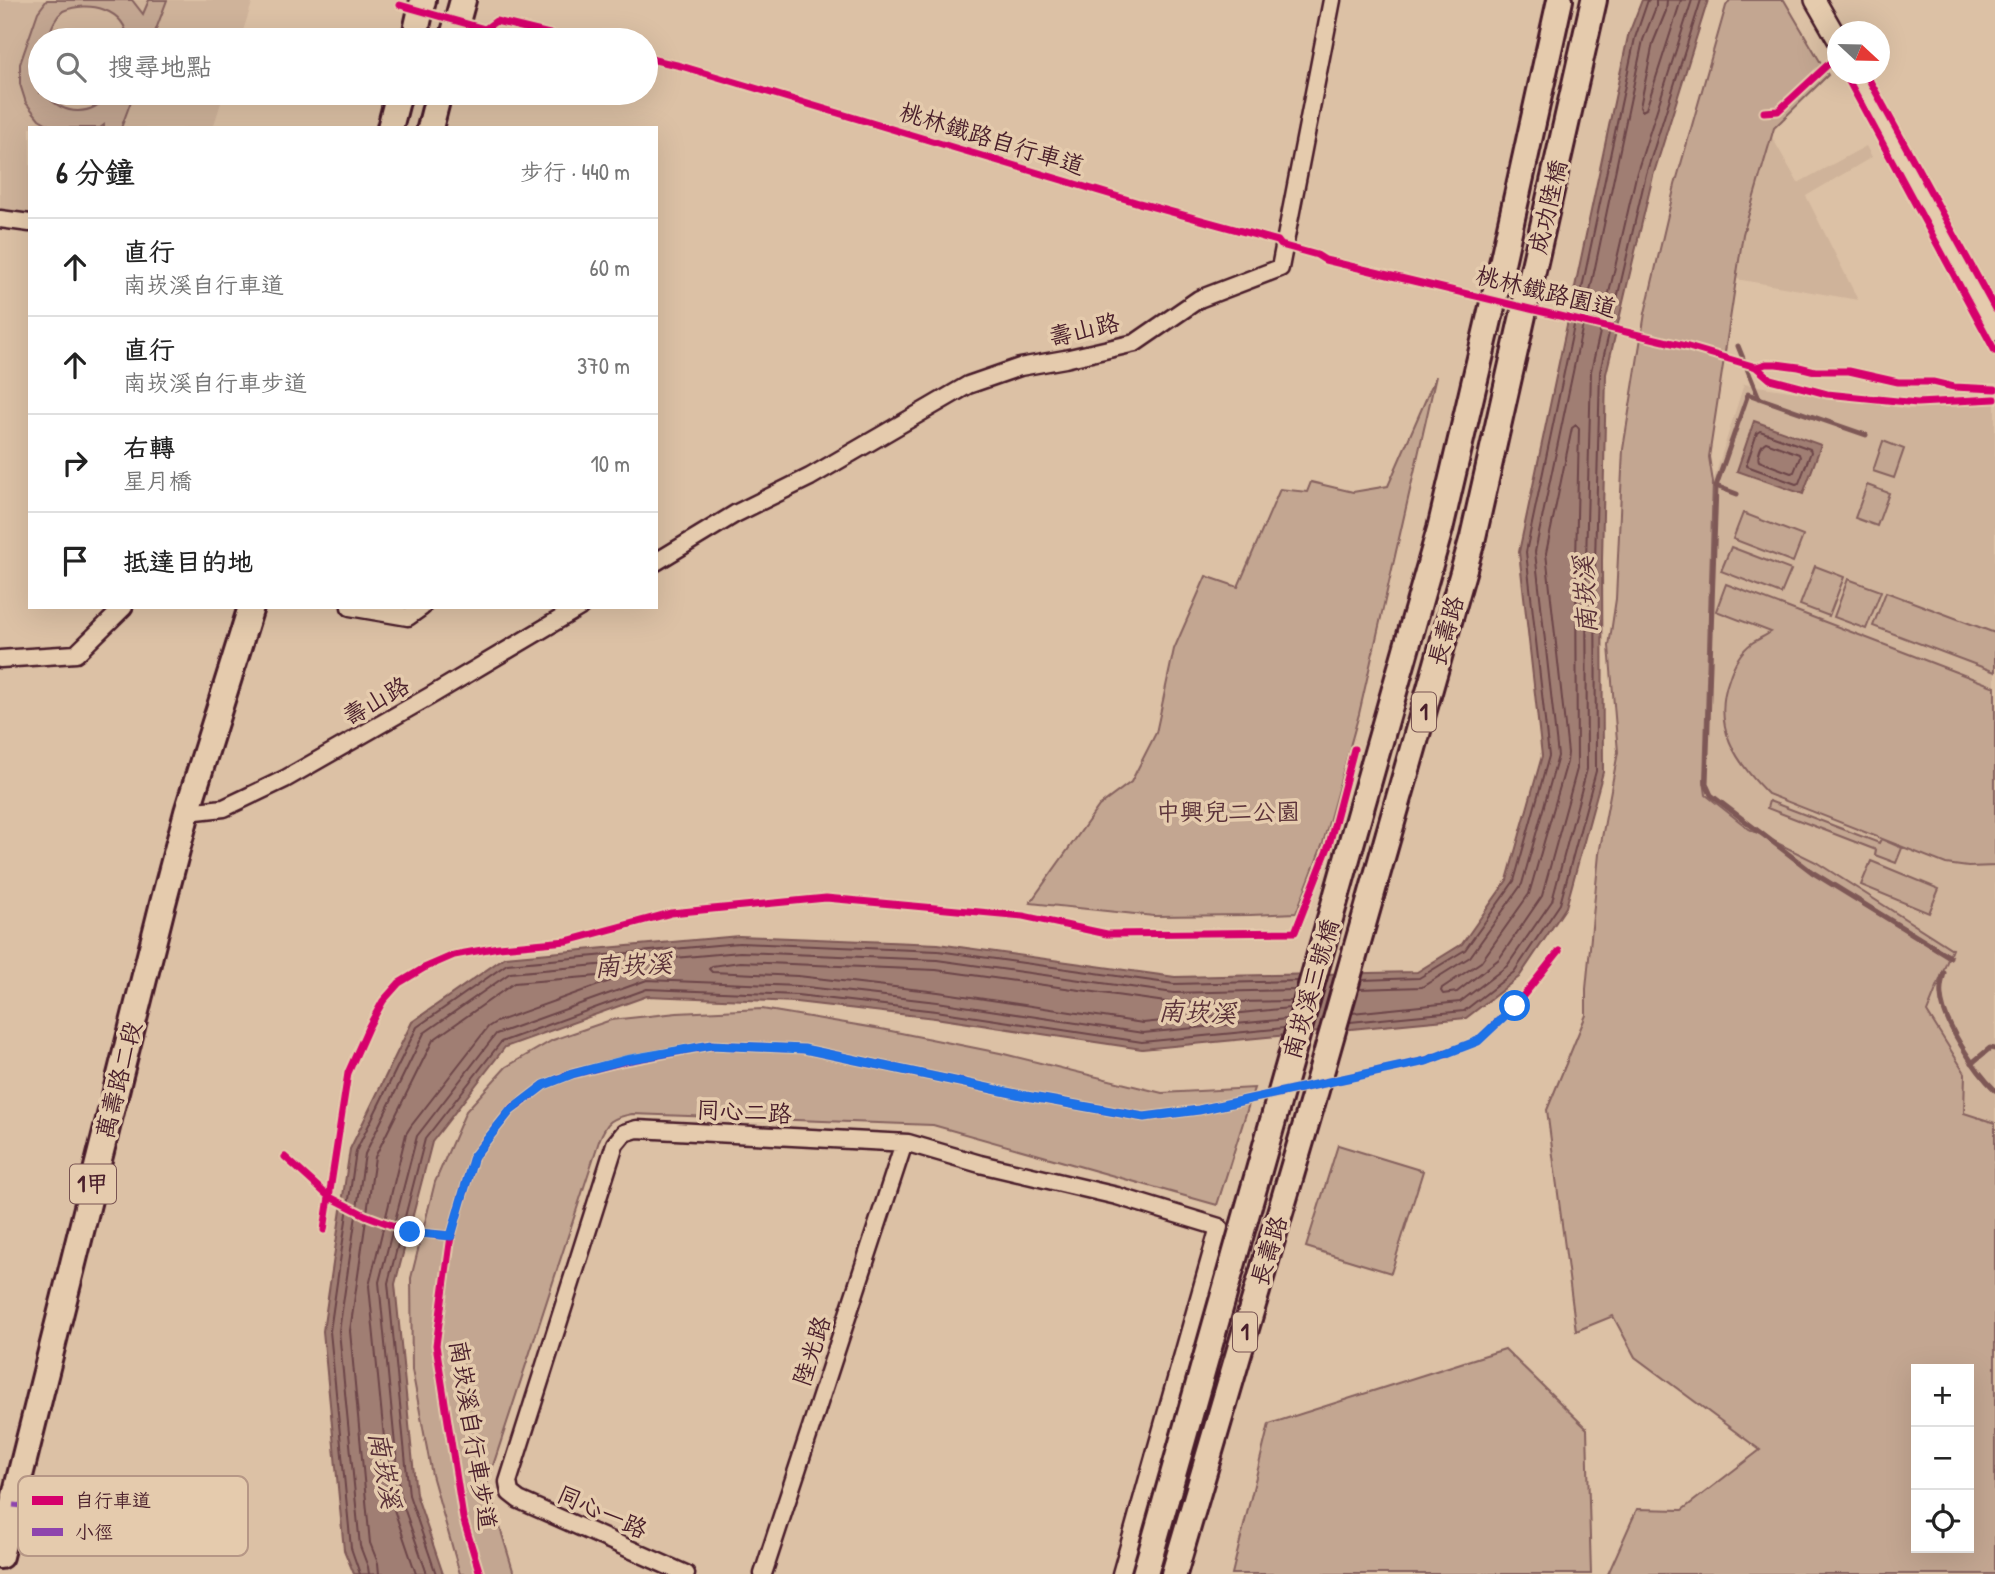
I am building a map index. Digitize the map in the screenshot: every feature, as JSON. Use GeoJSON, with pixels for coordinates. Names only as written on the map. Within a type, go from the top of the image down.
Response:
{"type":"FeatureCollection","features":[{"type":"Feature","properties":{"kind":"main road"},"geometry":{"type":"LineString","coordinates":[[417,28],[423,0]]}},
{"type":"Feature","properties":{"kind":"main road"},"geometry":{"type":"LineString","coordinates":[[455,28],[463,0]]}},
{"type":"Feature","properties":{"kind":"main road","name":"成功陸橋"},"geometry":{"type":"LineString","coordinates":[[1440,529],[1560,0]]}},
{"type":"Feature","properties":{"kind":"main road","name":"成功陸橋"},"geometry":{"type":"LineString","coordinates":[[1473,537],[1594,0]]}},
{"type":"Feature","properties":{"kind":"main road"},"geometry":{"type":"LineString","coordinates":[[391,126],[397,105]]}},
{"type":"Feature","properties":{"kind":"main road"},"geometry":{"type":"LineString","coordinates":[[431,126],[436,105]]}},
{"type":"Feature","properties":{"kind":"main road","name":"長壽路"},"geometry":{"type":"LineString","coordinates":[[1342,877],[1440,529]]}},
{"type":"Feature","properties":{"kind":"main road","name":"長壽路"},"geometry":{"type":"LineString","coordinates":[[1374,887],[1473,537]]}},
{"type":"Feature","properties":{"kind":"main road","name":"萬壽路二段"},"geometry":{"type":"LineString","coordinates":[[20,1476],[187,812],[250,609]]}},
{"type":"Feature","properties":{"kind":"main road","name":"南崁溪三號橋"},"geometry":{"type":"LineString","coordinates":[[1279,1101],[1342,877]]}},
{"type":"Feature","properties":{"kind":"main road","name":"南崁溪三號橋"},"geometry":{"type":"LineString","coordinates":[[1317,1090],[1374,887]]}},
{"type":"Feature","properties":{"kind":"main road","name":"長壽路"},"geometry":{"type":"LineString","coordinates":[[1174,1574],[1317,1090]]}},
{"type":"Feature","properties":{"kind":"main road","name":"長壽路"},"geometry":{"type":"LineString","coordinates":[[1145,1574],[1279,1101]]}},
{"type":"Feature","properties":{"kind":"main road","name":"萬壽路二段"},"geometry":{"type":"LineString","coordinates":[[0,1556],[18,1484]]}},
{"type":"Feature","properties":{"kind":"street","name":"壽山路"},"geometry":{"type":"LineString","coordinates":[[658,561],[735,514],[833,464],[968,385],[1020,367],[1135,342],[1199,299],[1280,268],[1332,0]]}},
{"type":"Feature","properties":{"kind":"street"},"geometry":{"type":"LineString","coordinates":[[1815,0],[1827,21]]}},
{"type":"Feature","properties":{"kind":"street"},"geometry":{"type":"LineString","coordinates":[[1860,84],[1995,330]]}},
{"type":"Feature","properties":{"kind":"street"},"geometry":{"type":"LineString","coordinates":[[0,219],[28,223]]}},
{"type":"Feature","properties":{"kind":"street"},"geometry":{"type":"LineString","coordinates":[[0,659],[76,654],[122,609]]}},
{"type":"Feature","properties":{"kind":"street"},"geometry":{"type":"LineString","coordinates":[[362,609],[408,617],[419,609]]}},
{"type":"Feature","properties":{"kind":"street","name":"壽山路"},"geometry":{"type":"LineString","coordinates":[[187,812],[224,808],[285,779],[577,609]]}},
{"type":"Feature","properties":{"kind":"street","name":"同心二路"},"geometry":{"type":"LineString","coordinates":[[508,1482],[615,1144],[624,1133],[637,1129],[906,1143],[980,1164],[1116,1196],[1219,1227],[1121,1574]]}},
{"type":"Feature","properties":{"kind":"street","name":"陸光路"},"geometry":{"type":"LineString","coordinates":[[766,1574],[906,1143]]}},
{"type":"Feature","properties":{"kind":"street","name":"同心一路"},"geometry":{"type":"LineString","coordinates":[[508,1482],[510,1493],[519,1500],[686,1574]]}},
{"type":"Feature","properties":{"kind":"shaded area"},"geometry":{"type":"Polygon","coordinates":[[[0,0],[253,0],[244,28],[28,28],[28,105],[220,105],[214,126],[28,126],[28,214],[0,211],[0,0]]]}},
{"type":"Feature","properties":{"kind":"shaded area"},"geometry":{"type":"Polygon","coordinates":[[[1772,137],[1798,183],[1866,146],[1872,157],[1806,196],[1858,300],[1736,279],[1743,234],[1772,137]]]}},
{"type":"Feature","properties":{"kind":"shaded area"},"geometry":{"type":"Polygon","coordinates":[[[1744,384],[1908,409],[1995,403],[1995,1123],[1964,1113],[1965,1073],[1927,1012],[1803,875],[1706,794],[1704,781],[1713,482],[1744,384]]]}},
{"type":"Feature","properties":{"kind":"green space"},"geometry":{"type":"Polygon","coordinates":[[[47,0],[132,0],[143,14],[149,0],[167,0],[156,28],[124,28],[113,14],[94,7],[84,7],[63,11],[52,28],[32,28],[38,12],[47,0]]]}},
{"type":"Feature","properties":{"kind":"green space"},"geometry":{"type":"Polygon","coordinates":[[[1730,0],[1784,0],[1827,76],[1774,128],[1743,234],[1709,457],[1713,482],[1704,781],[1706,795],[1749,829],[1816,862],[1952,949],[1927,1012],[1965,1073],[1964,1113],[1995,1123],[1995,1574],[1608,1574],[1637,1509],[1682,1510],[1760,1450],[1635,1357],[1613,1316],[1576,1331],[1547,1110],[1586,1015],[1599,854],[1618,752],[1609,646],[1616,599],[1623,449],[1645,313],[1675,185],[1726,6],[1730,0]]]}},
{"type":"Feature","properties":{"kind":"green space"},"geometry":{"type":"Polygon","coordinates":[[[28,41],[28,105],[59,105],[78,111],[97,105],[130,105],[122,126],[51,126],[39,119],[26,103],[20,84],[20,64],[28,41]]]}},
{"type":"Feature","properties":{"kind":"green space","name":"中興兒二公園"},"geometry":{"type":"Polygon","coordinates":[[[1436,376],[1359,714],[1323,843],[1296,913],[1154,916],[1030,903],[1099,806],[1131,782],[1156,733],[1174,649],[1206,576],[1238,587],[1280,489],[1307,492],[1311,482],[1353,492],[1388,486],[1436,376]]]}},
{"type":"Feature","properties":{"kind":"green space"},"geometry":{"type":"Polygon","coordinates":[[[1883,441],[1904,449],[1894,478],[1873,471],[1883,441]]]}},
{"type":"Feature","properties":{"kind":"green space"},"geometry":{"type":"Polygon","coordinates":[[[1867,485],[1889,493],[1877,526],[1855,518],[1867,485]]]}},
{"type":"Feature","properties":{"kind":"green space"},"geometry":{"type":"Polygon","coordinates":[[[1743,513],[1803,536],[1793,562],[1733,539],[1743,513]]]}},
{"type":"Feature","properties":{"kind":"green space"},"geometry":{"type":"Polygon","coordinates":[[[1731,547],[1791,570],[1781,594],[1721,571],[1731,547]]]}},
{"type":"Feature","properties":{"kind":"green space"},"geometry":{"type":"Polygon","coordinates":[[[1815,566],[1844,577],[1829,616],[1800,605],[1815,566]]]}},
{"type":"Feature","properties":{"kind":"green space"},"geometry":{"type":"Polygon","coordinates":[[[1848,579],[1881,591],[1866,629],[1834,617],[1848,579]]]}},
{"type":"Feature","properties":{"kind":"green space"},"geometry":{"type":"Polygon","coordinates":[[[1726,584],[1995,687],[1995,866],[1968,867],[1946,864],[1768,794],[1756,782],[1730,742],[1723,712],[1724,696],[1733,669],[1744,650],[1771,632],[1716,611],[1726,584]]]}},
{"type":"Feature","properties":{"kind":"green space"},"geometry":{"type":"Polygon","coordinates":[[[1886,592],[1995,633],[1995,672],[1873,626],[1886,592]]]}},
{"type":"Feature","properties":{"kind":"green space"},"geometry":{"type":"Polygon","coordinates":[[[1769,801],[1879,843],[1881,839],[1902,848],[1896,863],[1875,855],[1876,850],[1767,808],[1769,801]]]}},
{"type":"Feature","properties":{"kind":"green space"},"geometry":{"type":"Polygon","coordinates":[[[1871,861],[1939,889],[1929,913],[1861,885],[1871,861]]]}},
{"type":"Feature","properties":{"kind":"green space"},"geometry":{"type":"Polygon","coordinates":[[[762,1009],[1000,1053],[1162,1093],[1254,1088],[1217,1205],[933,1125],[632,1114],[614,1119],[607,1125],[599,1141],[487,1484],[514,1574],[460,1574],[432,1475],[412,1370],[411,1278],[435,1182],[466,1111],[506,1067],[553,1040],[611,1020],[677,1013],[762,1009]]]}},
{"type":"Feature","properties":{"kind":"green space"},"geometry":{"type":"Polygon","coordinates":[[[1338,1145],[1423,1171],[1391,1273],[1306,1247],[1338,1145]]]}},
{"type":"Feature","properties":{"kind":"green space"},"geometry":{"type":"Polygon","coordinates":[[[1505,1349],[1587,1429],[1591,1574],[1232,1574],[1269,1424],[1505,1349]]]}},
{"type":"Feature","properties":{"kind":"water","name":"南崁溪"},"geometry":{"type":"Polygon","coordinates":[[[1642,0],[1708,0],[1653,176],[1606,374],[1602,561],[1603,772],[1566,907],[1519,977],[1466,1018],[1142,1049],[935,1018],[796,1002],[647,996],[505,1047],[432,1142],[395,1284],[416,1494],[443,1574],[354,1574],[344,1550],[323,1331],[350,1149],[412,1022],[505,957],[739,936],[938,944],[1175,977],[1417,972],[1462,944],[1507,880],[1542,756],[1519,552],[1628,36],[1642,0]]]}},
{"type":"Feature","properties":{"kind":"water"},"geometry":{"type":"Polygon","coordinates":[[[1754,421],[1821,445],[1803,494],[1737,471],[1754,421]]]}},
{"type":"Feature","properties":{"kind":"waterway"},"geometry":{"type":"LineString","coordinates":[[1738,346],[1759,398],[1748,394],[1716,486],[1706,784],[1711,795],[1812,872],[1950,957]]}},
{"type":"Feature","properties":{"kind":"waterway"},"geometry":{"type":"LineString","coordinates":[[1759,398],[1866,435]]}},
{"type":"Feature","properties":{"kind":"waterway"},"geometry":{"type":"LineString","coordinates":[[1716,486],[1737,494]]}},
{"type":"Feature","properties":{"kind":"waterway"},"geometry":{"type":"LineString","coordinates":[[1944,973],[1941,992],[1947,1018],[1970,1059],[1995,1090]]}},
{"type":"Feature","properties":{"kind":"waterway"},"geometry":{"type":"LineString","coordinates":[[1972,1063],[1990,1048],[1995,1049]]}},
{"type":"Feature","properties":{"kind":"marked path"},"geometry":{"type":"LineString","coordinates":[[13,1505],[18,1505]]}},
{"type":"Feature","properties":{"kind":"cycle path"},"geometry":{"type":"LineString","coordinates":[[400,5],[481,28]]}},
{"type":"Feature","properties":{"kind":"cycle path"},"geometry":{"type":"LineString","coordinates":[[486,28],[496,21],[525,28]]}},
{"type":"Feature","properties":{"kind":"cycle path","name":"桃林鐵路自行車道"},"geometry":{"type":"LineString","coordinates":[[658,61],[1139,203],[1278,241],[1281,245],[1317,255],[1325,260],[1685,346],[1756,367],[1770,379],[1827,394],[1917,403],[1995,399]]}},
{"type":"Feature","properties":{"kind":"cycle path"},"geometry":{"type":"LineString","coordinates":[[1764,112],[1778,111],[1827,65]]}},
{"type":"Feature","properties":{"kind":"cycle path"},"geometry":{"type":"LineString","coordinates":[[1850,84],[1995,351]]}},
{"type":"Feature","properties":{"kind":"cycle path"},"geometry":{"type":"LineString","coordinates":[[1871,84],[1995,309]]}},
{"type":"Feature","properties":{"kind":"cycle path"},"geometry":{"type":"LineString","coordinates":[[1756,367],[1776,364],[1815,371],[1849,371],[1898,382],[1933,382],[1954,387],[1995,389]]}},
{"type":"Feature","properties":{"kind":"cycle path"},"geometry":{"type":"LineString","coordinates":[[324,1230],[348,1073],[383,1001],[399,983],[424,968],[454,955],[499,947],[567,941],[671,913],[826,898],[1023,916],[1107,934],[1295,932],[1329,845],[1354,749]]}},
{"type":"Feature","properties":{"kind":"cycle path","name":"南崁溪自行車步道"},"geometry":{"type":"LineString","coordinates":[[480,1574],[463,1518],[436,1345],[451,1236],[474,1156],[510,1111],[544,1085],[572,1074],[625,1061],[711,1045],[804,1049],[1026,1096],[1144,1117],[1199,1110],[1426,1061],[1478,1041],[1515,1006],[1559,951]]}},
{"type":"Feature","properties":{"kind":"cycle path"},"geometry":{"type":"LineString","coordinates":[[285,1157],[328,1196],[365,1215],[410,1232],[451,1236]]}},
{"type":"Feature","properties":{"kind":"route"},"geometry":{"type":"LineString","coordinates":[[410,1232],[451,1236],[474,1156],[510,1111],[544,1085],[572,1074],[625,1060],[711,1045],[804,1049],[1026,1096],[1144,1117],[1199,1110],[1426,1061],[1478,1041],[1515,1006]]}}]}
